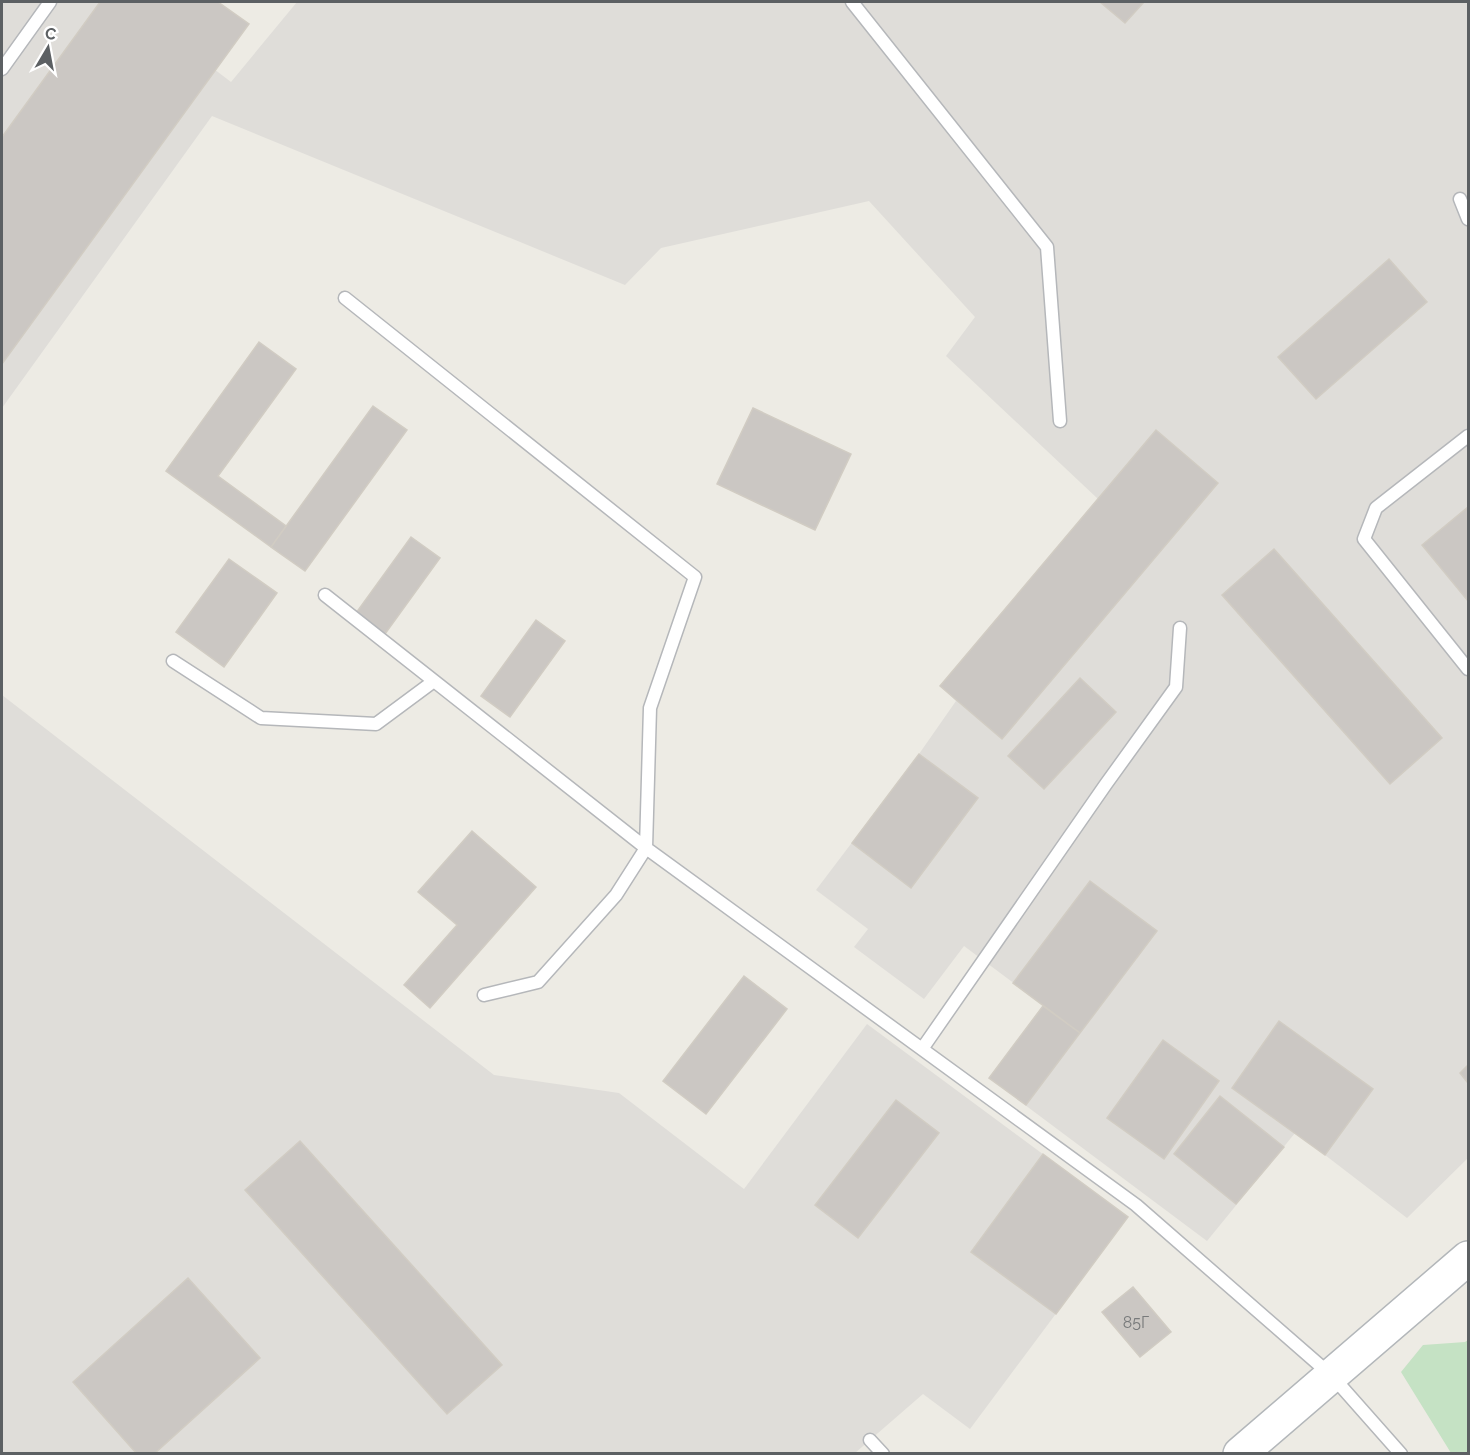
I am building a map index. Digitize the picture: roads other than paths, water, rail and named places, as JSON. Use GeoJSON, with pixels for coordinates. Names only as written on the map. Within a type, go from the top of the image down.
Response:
{"type":"FeatureCollection","features":[{"type":"Feature","properties":{"kind":"main road"},"geometry":{"type":"LineString","coordinates":[[1240,1454],[1468,1258]]}},
{"type":"Feature","properties":{"kind":"lane"},"geometry":{"type":"LineString","coordinates":[[2,69],[50,2]]}},
{"type":"Feature","properties":{"kind":"lane"},"geometry":{"type":"LineString","coordinates":[[852,2],[1047,247],[1060,421]]}},
{"type":"Feature","properties":{"kind":"lane"},"geometry":{"type":"LineString","coordinates":[[1460,199],[1468,219]]}},
{"type":"Feature","properties":{"kind":"lane"},"geometry":{"type":"LineString","coordinates":[[345,297],[695,577],[650,708],[646,848],[616,895],[538,982],[484,995]]}},
{"type":"Feature","properties":{"kind":"lane"},"geometry":{"type":"LineString","coordinates":[[1468,436],[1376,508],[1364,539],[1468,669]]}},
{"type":"Feature","properties":{"kind":"lane"},"geometry":{"type":"LineString","coordinates":[[325,595],[646,848],[1136,1205],[1332,1376],[1401,1454]]}},
{"type":"Feature","properties":{"kind":"lane"},"geometry":{"type":"LineString","coordinates":[[922,1049],[1176,687],[1180,628]]}},
{"type":"Feature","properties":{"kind":"lane"},"geometry":{"type":"LineString","coordinates":[[173,661],[261,718],[376,724],[434,681]]}},
{"type":"Feature","properties":{"kind":"lane"},"geometry":{"type":"LineString","coordinates":[[870,1440],[883,1454]]}}]}
